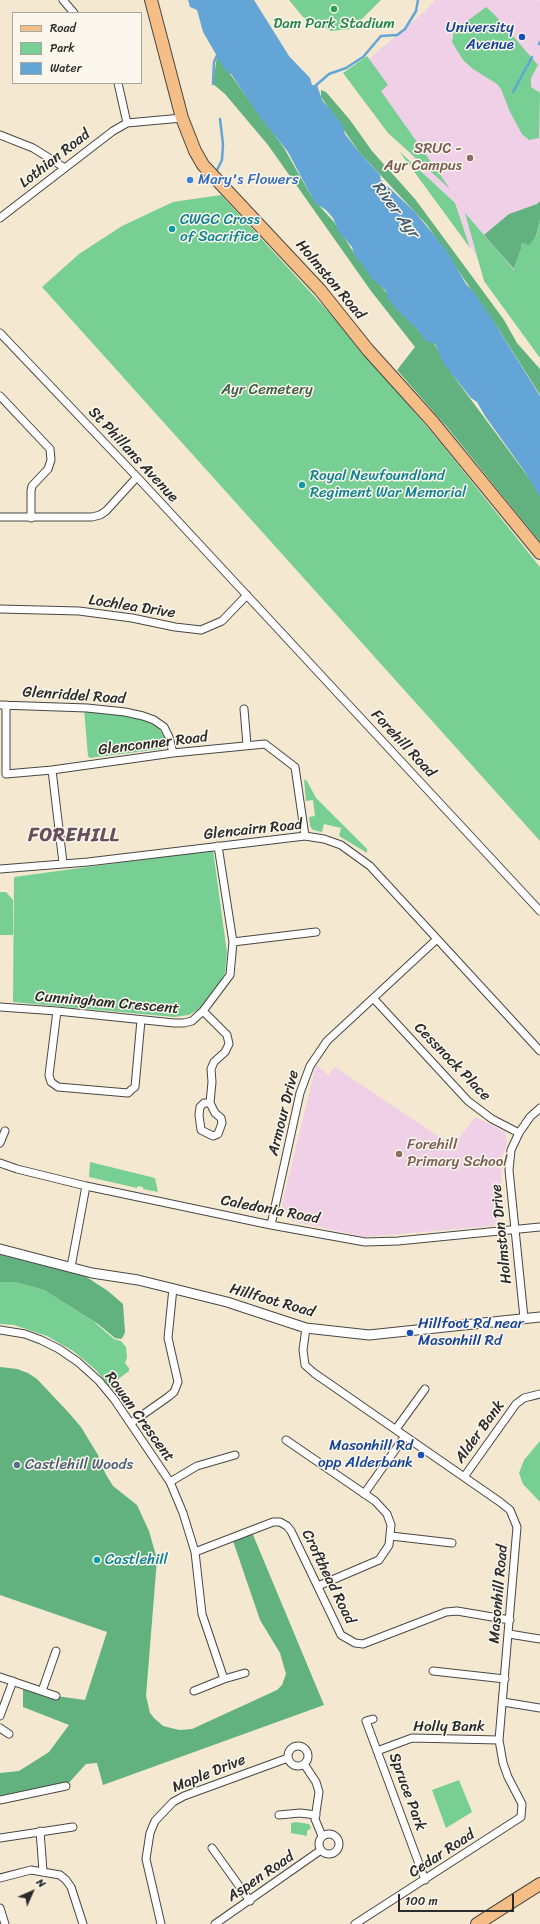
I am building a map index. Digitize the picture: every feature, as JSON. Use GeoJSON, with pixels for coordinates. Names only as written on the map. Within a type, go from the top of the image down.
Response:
{"type":"FeatureCollection","features":[{"type":"Feature","properties":{"kind":"main road","name":"Holmston Road"},"geometry":{"type":"LineString","coordinates":[[151,0],[182,118],[195,151],[203,165],[320,290],[368,350],[437,427],[540,553]]}},
{"type":"Feature","properties":{"kind":"main road"},"geometry":{"type":"LineString","coordinates":[[477,1924],[540,1884]]}},
{"type":"Feature","properties":{"kind":"street"},"geometry":{"type":"LineString","coordinates":[[63,0],[73,12]]}},
{"type":"Feature","properties":{"kind":"street"},"geometry":{"type":"LineString","coordinates":[[118,84],[127,123],[182,118]]}},
{"type":"Feature","properties":{"kind":"street","name":"Lothian Road"},"geometry":{"type":"LineString","coordinates":[[0,218],[112,131],[127,123]]}},
{"type":"Feature","properties":{"kind":"street"},"geometry":{"type":"LineString","coordinates":[[0,135],[33,148],[65,168]]}},
{"type":"Feature","properties":{"kind":"street","name":"St Phillans Avenue"},"geometry":{"type":"LineString","coordinates":[[0,333],[247,595]]}},
{"type":"Feature","properties":{"kind":"street"},"geometry":{"type":"LineString","coordinates":[[0,396],[50,449],[51,460],[48,469],[32,486],[30,518]]}},
{"type":"Feature","properties":{"kind":"street"},"geometry":{"type":"LineString","coordinates":[[0,517],[92,517],[100,515],[106,512],[137,477]]}},
{"type":"Feature","properties":{"kind":"street","name":"Lochlea Drive"},"geometry":{"type":"LineString","coordinates":[[0,609],[79,612],[132,618],[176,627],[201,630],[222,621],[247,595]]}},
{"type":"Feature","properties":{"kind":"street","name":"Forehill Road"},"geometry":{"type":"LineString","coordinates":[[247,595],[540,911]]}},
{"type":"Feature","properties":{"kind":"street","name":"Glenriddel Road"},"geometry":{"type":"LineString","coordinates":[[3,705],[87,708],[125,712],[143,716],[164,727],[169,737],[173,753]]}},
{"type":"Feature","properties":{"kind":"street","name":"Glenconner Road"},"geometry":{"type":"LineString","coordinates":[[3,705],[6,774],[52,770],[173,753],[265,744],[295,767],[305,836]]}},
{"type":"Feature","properties":{"kind":"street"},"geometry":{"type":"LineString","coordinates":[[244,709],[247,745]]}},
{"type":"Feature","properties":{"kind":"street"},"geometry":{"type":"LineString","coordinates":[[52,770],[63,863]]}},
{"type":"Feature","properties":{"kind":"street","name":"Glencairn Road"},"geometry":{"type":"LineString","coordinates":[[0,869],[305,836],[324,839],[341,845],[370,866],[540,1051]]}},
{"type":"Feature","properties":{"kind":"street","name":"Cunningham Crescent"},"geometry":{"type":"LineString","coordinates":[[0,1007],[57,1011],[141,1020],[184,1023],[192,1021],[203,1011],[230,975],[233,942],[218,846]]}},
{"type":"Feature","properties":{"kind":"street"},"geometry":{"type":"LineString","coordinates":[[233,942],[316,932]]}},
{"type":"Feature","properties":{"kind":"street","name":"Armour Drive"},"geometry":{"type":"LineString","coordinates":[[270,1225],[300,1093],[310,1066],[328,1041],[437,939]]}},
{"type":"Feature","properties":{"kind":"street","name":"Cessnock Place"},"geometry":{"type":"LineString","coordinates":[[374,999],[468,1101],[492,1119],[519,1133]]}},
{"type":"Feature","properties":{"kind":"street"},"geometry":{"type":"LineString","coordinates":[[57,1011],[49,1075],[51,1082],[58,1087],[128,1093],[134,1087],[141,1020]]}},
{"type":"Feature","properties":{"kind":"street"},"geometry":{"type":"LineString","coordinates":[[203,1011],[227,1034],[229,1044],[225,1052],[214,1062],[212,1066],[210,1103],[215,1113],[221,1118],[222,1123],[218,1134],[213,1136],[201,1130],[199,1115],[200,1107],[204,1103],[210,1103]]}},
{"type":"Feature","properties":{"kind":"street","name":"Holmston Drive"},"geometry":{"type":"LineString","coordinates":[[524,1318],[509,1170],[512,1150],[519,1133],[530,1117],[540,1108]]}},
{"type":"Feature","properties":{"kind":"street"},"geometry":{"type":"LineString","coordinates":[[0,1143],[5,1131]]}},
{"type":"Feature","properties":{"kind":"street","name":"Caledonia Road"},"geometry":{"type":"LineString","coordinates":[[0,1163],[16,1169],[86,1186],[270,1225],[365,1242],[398,1241],[540,1227]]}},
{"type":"Feature","properties":{"kind":"street"},"geometry":{"type":"LineString","coordinates":[[71,1267],[86,1186]]}},
{"type":"Feature","properties":{"kind":"street","name":"Hillfoot Road"},"geometry":{"type":"LineString","coordinates":[[0,1249],[92,1273],[138,1280],[173,1288],[227,1302],[306,1328],[369,1335],[540,1317]]}},
{"type":"Feature","properties":{"kind":"street"},"geometry":{"type":"LineString","coordinates":[[130,1422],[168,1398],[174,1392],[178,1382],[168,1338],[173,1288]]}},
{"type":"Feature","properties":{"kind":"street","name":"Masonhill Road"},"geometry":{"type":"LineString","coordinates":[[306,1328],[303,1350],[305,1365],[314,1373],[510,1510],[517,1527],[499,1740],[503,1763],[508,1777],[522,1804],[522,1817]]}},
{"type":"Feature","properties":{"kind":"street","name":"Rowan Crescent"},"geometry":{"type":"LineString","coordinates":[[0,1330],[25,1334],[41,1340],[59,1349],[78,1362],[99,1381],[130,1422],[170,1482],[183,1513],[195,1552],[202,1614],[224,1679]]}},
{"type":"Feature","properties":{"kind":"street"},"geometry":{"type":"LineString","coordinates":[[396,1429],[425,1389]]}},
{"type":"Feature","properties":{"kind":"street","name":"Alder Bank"},"geometry":{"type":"LineString","coordinates":[[464,1477],[516,1404],[524,1398],[540,1394]]}},
{"type":"Feature","properties":{"kind":"street"},"geometry":{"type":"LineString","coordinates":[[364,1494],[405,1436]]}},
{"type":"Feature","properties":{"kind":"street"},"geometry":{"type":"LineString","coordinates":[[286,1440],[375,1501],[388,1514],[391,1525],[389,1545],[379,1560],[318,1586]]}},
{"type":"Feature","properties":{"kind":"street","name":"Rowan Crescent"},"geometry":{"type":"LineString","coordinates":[[170,1482],[197,1466],[235,1454]]}},
{"type":"Feature","properties":{"kind":"street","name":"Crofthead Road"},"geometry":{"type":"LineString","coordinates":[[195,1552],[264,1525],[280,1522],[287,1526],[291,1531],[341,1635],[355,1643],[363,1644],[446,1612],[457,1612],[510,1620]]}},
{"type":"Feature","properties":{"kind":"street"},"geometry":{"type":"LineString","coordinates":[[391,1536],[452,1543]]}},
{"type":"Feature","properties":{"kind":"street"},"geometry":{"type":"LineString","coordinates":[[509,1634],[540,1639]]}},
{"type":"Feature","properties":{"kind":"street"},"geometry":{"type":"LineString","coordinates":[[42,1691],[56,1651]]}},
{"type":"Feature","properties":{"kind":"street"},"geometry":{"type":"LineString","coordinates":[[433,1671],[505,1679]]}},
{"type":"Feature","properties":{"kind":"street"},"geometry":{"type":"LineString","coordinates":[[194,1691],[224,1679],[245,1673]]}},
{"type":"Feature","properties":{"kind":"street"},"geometry":{"type":"LineString","coordinates":[[0,1677],[56,1696]]}},
{"type":"Feature","properties":{"kind":"street"},"geometry":{"type":"LineString","coordinates":[[0,1716],[14,1682]]}},
{"type":"Feature","properties":{"kind":"street"},"geometry":{"type":"LineString","coordinates":[[503,1702],[540,1708]]}},
{"type":"Feature","properties":{"kind":"street","name":"Spruce Park"},"geometry":{"type":"LineString","coordinates":[[373,1719],[366,1721],[425,1880]]}},
{"type":"Feature","properties":{"kind":"street"},"geometry":{"type":"LineString","coordinates":[[0,1728],[9,1734]]}},
{"type":"Feature","properties":{"kind":"street","name":"Holly Bank"},"geometry":{"type":"LineString","coordinates":[[377,1751],[412,1738],[499,1740]]}},
{"type":"Feature","properties":{"kind":"street","name":"Maple Drive"},"geometry":{"type":"LineString","coordinates":[[161,1924],[146,1859],[150,1833],[155,1821],[173,1802],[184,1796],[288,1758],[292,1748],[302,1747],[308,1755],[304,1764],[316,1782],[319,1792],[316,1815],[317,1826],[322,1836],[319,1843],[321,1850]]}},
{"type":"Feature","properties":{"kind":"street"},"geometry":{"type":"LineString","coordinates":[[288,1758],[295,1766],[304,1764]]}},
{"type":"Feature","properties":{"kind":"street"},"geometry":{"type":"LineString","coordinates":[[0,1800],[66,1786]]}},
{"type":"Feature","properties":{"kind":"street"},"geometry":{"type":"LineString","coordinates":[[279,1815],[300,1813],[316,1815]]}},
{"type":"Feature","properties":{"kind":"street","name":"Cedar Road"},"geometry":{"type":"LineString","coordinates":[[355,1924],[522,1817]]}},
{"type":"Feature","properties":{"kind":"street"},"geometry":{"type":"LineString","coordinates":[[0,1838],[73,1826]]}},
{"type":"Feature","properties":{"kind":"street"},"geometry":{"type":"LineString","coordinates":[[40,1831],[43,1871]]}},
{"type":"Feature","properties":{"kind":"street"},"geometry":{"type":"LineString","coordinates":[[321,1850],[327,1854],[333,1853],[339,1845],[337,1838],[332,1834],[322,1836]]}},
{"type":"Feature","properties":{"kind":"street"},"geometry":{"type":"LineString","coordinates":[[212,1848],[250,1901]]}},
{"type":"Feature","properties":{"kind":"street","name":"Aspen Road"},"geometry":{"type":"LineString","coordinates":[[215,1924],[321,1850]]}},
{"type":"Feature","properties":{"kind":"street"},"geometry":{"type":"LineString","coordinates":[[0,1878],[20,1872],[43,1871],[60,1875],[71,1887],[83,1924]]}},
{"type":"Feature","properties":{"kind":"street"},"geometry":{"type":"LineString","coordinates":[[0,1908],[5,1924]]}},
{"type":"Feature","properties":{"kind":"shaded area"},"geometry":{"type":"Polygon","coordinates":[[[435,0],[540,1],[540,354],[356,70],[425,11],[435,0]]]}},
{"type":"Feature","properties":{"kind":"shaded area","name":"Forehill Primary School"},"geometry":{"type":"Polygon","coordinates":[[[316,1065],[328,1075],[335,1067],[453,1146],[475,1117],[505,1132],[507,1143],[501,1162],[503,1212],[493,1226],[365,1237],[292,1221],[282,1205],[316,1065]]]}},
{"type":"Feature","properties":{"kind":"green space","name":"Dam Park Stadium"},"geometry":{"type":"Polygon","coordinates":[[[289,0],[381,0],[352,29],[331,31],[303,17],[289,0]]]}},
{"type":"Feature","properties":{"kind":"green space"},"geometry":{"type":"Polygon","coordinates":[[[486,7],[493,13],[538,65],[531,78],[531,87],[540,93],[539,138],[529,140],[522,134],[510,112],[501,89],[497,84],[473,69],[463,60],[452,42],[454,31],[486,7]]]}},
{"type":"Feature","properties":{"kind":"green space"},"geometry":{"type":"Polygon","coordinates":[[[217,56],[284,148],[313,199],[334,222],[358,259],[424,337],[433,342],[452,374],[529,478],[540,496],[540,542],[447,427],[397,370],[415,347],[371,291],[268,145],[225,94],[213,84],[217,56]]]}},
{"type":"Feature","properties":{"kind":"green space"},"geometry":{"type":"Polygon","coordinates":[[[367,56],[388,85],[381,91],[450,189],[388,133],[343,73],[367,56]]]}},
{"type":"Feature","properties":{"kind":"green space"},"geometry":{"type":"Polygon","coordinates":[[[321,90],[326,92],[350,120],[372,151],[415,199],[504,320],[517,343],[540,369],[540,395],[499,330],[427,225],[359,152],[321,97],[321,90]]]}},
{"type":"Feature","properties":{"kind":"green space"},"geometry":{"type":"Polygon","coordinates":[[[399,151],[455,203],[470,248],[399,151]]]}},
{"type":"Feature","properties":{"kind":"green space","name":"Ayr Cemetery"},"geometry":{"type":"Polygon","coordinates":[[[221,195],[336,320],[439,441],[540,567],[540,841],[42,287],[79,254],[122,226],[173,202],[221,195]]]}},
{"type":"Feature","properties":{"kind":"green space"},"geometry":{"type":"Polygon","coordinates":[[[540,201],[540,219],[536,236],[529,245],[523,243],[521,244],[521,249],[514,269],[484,235],[509,214],[537,204],[540,201]]]}},
{"type":"Feature","properties":{"kind":"green space"},"geometry":{"type":"Polygon","coordinates":[[[465,213],[514,270],[521,249],[520,244],[536,237],[540,219],[540,358],[484,281],[465,213]]]}},
{"type":"Feature","properties":{"kind":"green space"},"geometry":{"type":"Polygon","coordinates":[[[84,709],[125,715],[150,722],[160,730],[165,738],[164,745],[161,749],[90,758],[88,756],[84,709]]]}},
{"type":"Feature","properties":{"kind":"green space"},"geometry":{"type":"Polygon","coordinates":[[[304,779],[307,781],[316,798],[367,849],[367,853],[339,836],[341,828],[324,824],[322,832],[313,830],[310,826],[309,817],[315,816],[313,800],[306,801],[304,779]]]}},
{"type":"Feature","properties":{"kind":"green space"},"geometry":{"type":"Polygon","coordinates":[[[213,850],[227,953],[225,973],[215,990],[201,1008],[189,1015],[174,1017],[13,1002],[14,877],[213,850]]]}},
{"type":"Feature","properties":{"kind":"green space"},"geometry":{"type":"Polygon","coordinates":[[[0,892],[6,892],[13,900],[13,935],[0,935],[0,892]]]}},
{"type":"Feature","properties":{"kind":"green space"},"geometry":{"type":"Polygon","coordinates":[[[90,1162],[155,1178],[158,1192],[143,1189],[143,1187],[138,1186],[137,1188],[89,1177],[90,1162]]]}},
{"type":"Feature","properties":{"kind":"green space"},"geometry":{"type":"Polygon","coordinates":[[[0,1249],[71,1267],[108,1291],[123,1304],[125,1332],[123,1337],[121,1339],[115,1338],[98,1324],[44,1290],[15,1282],[0,1282],[0,1249]]]}},
{"type":"Feature","properties":{"kind":"green space"},"geometry":{"type":"Polygon","coordinates":[[[0,1282],[15,1282],[44,1290],[93,1321],[114,1339],[121,1341],[126,1347],[127,1358],[125,1363],[129,1368],[129,1371],[109,1386],[96,1370],[73,1351],[47,1336],[14,1325],[0,1324],[0,1282]]]}},
{"type":"Feature","properties":{"kind":"green space"},"geometry":{"type":"Polygon","coordinates":[[[0,1367],[17,1369],[28,1373],[37,1379],[69,1413],[81,1427],[98,1455],[105,1473],[113,1486],[137,1505],[149,1531],[157,1559],[146,1696],[150,1713],[154,1718],[163,1726],[180,1730],[192,1729],[277,1690],[282,1685],[286,1674],[280,1653],[260,1620],[232,1538],[251,1530],[324,1705],[103,1785],[97,1763],[86,1764],[66,1786],[0,1800],[0,1773],[19,1771],[49,1752],[69,1725],[23,1707],[23,1689],[42,1691],[56,1696],[85,1700],[107,1632],[0,1595],[0,1367]]]}},
{"type":"Feature","properties":{"kind":"green space"},"geometry":{"type":"Polygon","coordinates":[[[540,1441],[540,1502],[523,1484],[519,1473],[524,1460],[540,1441]]]}},
{"type":"Feature","properties":{"kind":"green space"},"geometry":{"type":"Polygon","coordinates":[[[459,1780],[472,1812],[446,1828],[432,1790],[459,1780]]]}},
{"type":"Feature","properties":{"kind":"green space"},"geometry":{"type":"Polygon","coordinates":[[[296,1822],[309,1824],[311,1828],[307,1831],[307,1836],[291,1833],[291,1823],[296,1822]]]}},
{"type":"Feature","properties":{"kind":"water","name":"River Ayr"},"geometry":{"type":"Polygon","coordinates":[[[188,0],[254,0],[289,56],[310,78],[312,85],[317,85],[322,100],[342,124],[345,134],[380,175],[381,180],[415,212],[447,251],[466,284],[472,290],[492,319],[540,396],[540,497],[525,472],[485,416],[477,402],[471,398],[444,364],[435,344],[425,340],[418,330],[388,299],[386,291],[372,278],[354,254],[352,247],[339,232],[333,218],[326,210],[315,203],[288,152],[261,118],[231,74],[227,72],[221,63],[203,32],[197,10],[190,7],[188,0]]]}},
{"type":"Feature","properties":{"kind":"waterway"},"geometry":{"type":"LineString","coordinates":[[314,87],[329,74],[346,68],[363,57],[381,36],[397,35],[405,29],[416,11],[418,0]]}},
{"type":"Feature","properties":{"kind":"waterway"},"geometry":{"type":"LineString","coordinates":[[213,84],[214,62],[218,53]]}},
{"type":"Feature","properties":{"kind":"waterway"},"geometry":{"type":"LineString","coordinates":[[513,92],[532,57]]}},
{"type":"Feature","properties":{"kind":"waterway"},"geometry":{"type":"LineString","coordinates":[[217,170],[222,160],[223,144],[220,119]]}},
{"type":"Feature","properties":{"kind":"place","name":"Dam Park Stadium"},"geometry":{"type":"Point","coordinates":[334,9]}},
{"type":"Feature","properties":{"kind":"place","name":"University Avenue"},"geometry":{"type":"Point","coordinates":[522,37]}},
{"type":"Feature","properties":{"kind":"place","name":"SRUC - Ayr Campus"},"geometry":{"type":"Point","coordinates":[470,158]}},
{"type":"Feature","properties":{"kind":"place","name":"Mary's Flowers"},"geometry":{"type":"Point","coordinates":[190,180]}},
{"type":"Feature","properties":{"kind":"place","name":"CWGC Cross of Sacrifice"},"geometry":{"type":"Point","coordinates":[172,229]}},
{"type":"Feature","properties":{"kind":"place","name":"Royal Newfoundland Regiment War Memorial"},"geometry":{"type":"Point","coordinates":[302,485]}},
{"type":"Feature","properties":{"kind":"place","name":"Forehill Primary School"},"geometry":{"type":"Point","coordinates":[399,1154]}},
{"type":"Feature","properties":{"kind":"place","name":"Hillfoot Rd near Masonhill Rd"},"geometry":{"type":"Point","coordinates":[410,1333]}},
{"type":"Feature","properties":{"kind":"place","name":"Masonhill Rd opp Alderbank"},"geometry":{"type":"Point","coordinates":[421,1455]}},
{"type":"Feature","properties":{"kind":"place","name":"Castlehill Woods"},"geometry":{"type":"Point","coordinates":[17,1465]}},
{"type":"Feature","properties":{"kind":"place","name":"Castlehill"},"geometry":{"type":"Point","coordinates":[97,1560]}},
{"type":"Feature","properties":{"kind":"district","name":"FOREHILL"},"geometry":{"type":"Point","coordinates":[74,836]}}]}
